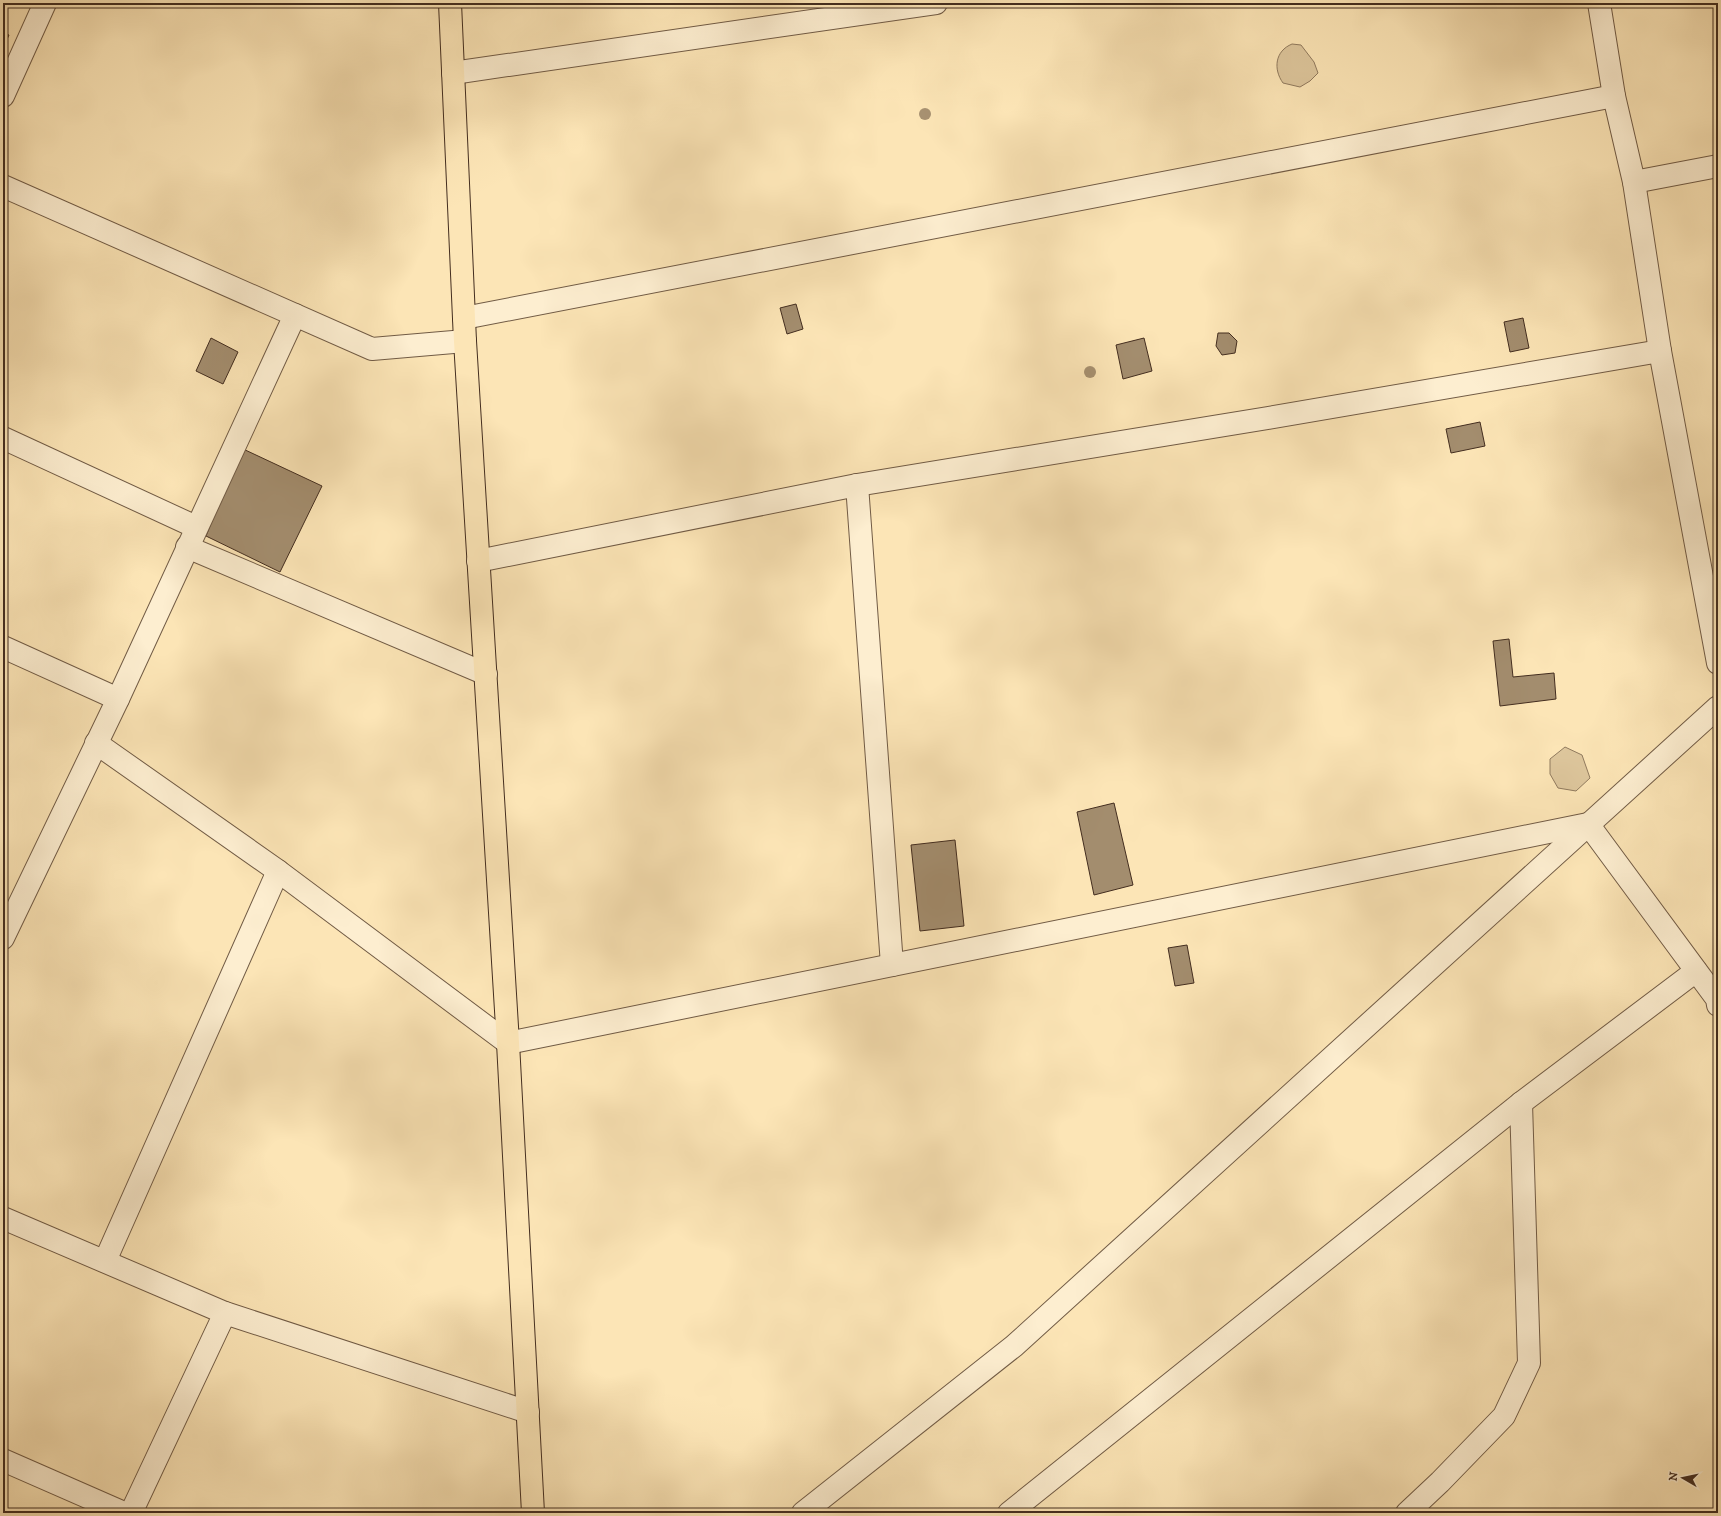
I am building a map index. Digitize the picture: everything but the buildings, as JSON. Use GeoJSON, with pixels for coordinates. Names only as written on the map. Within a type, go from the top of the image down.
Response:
{"type":"FeatureCollection","features":[{"type":"Feature","properties":{"kind":"main road"},"geometry":{"type":"LineString","coordinates":[[450,3],[465,341],[508,1043],[533,1513]]}},
{"type":"Feature","properties":{"kind":"street"},"geometry":{"type":"LineString","coordinates":[[3,96],[45,3]]}},
{"type":"Feature","properties":{"kind":"street"},"geometry":{"type":"LineString","coordinates":[[453,73],[936,3]]}},
{"type":"Feature","properties":{"kind":"street"},"geometry":{"type":"LineString","coordinates":[[1600,3],[1614,96],[1634,182],[1660,351],[1718,663]]}},
{"type":"Feature","properties":{"kind":"street"},"geometry":{"type":"LineString","coordinates":[[464,318],[1614,96]]}},
{"type":"Feature","properties":{"kind":"street"},"geometry":{"type":"LineString","coordinates":[[1634,182],[1718,166]]}},
{"type":"Feature","properties":{"kind":"street"},"geometry":{"type":"LineString","coordinates":[[3,186],[372,349],[465,341]]}},
{"type":"Feature","properties":{"kind":"street"},"geometry":{"type":"LineString","coordinates":[[3,938],[118,699],[196,526],[295,315]]}},
{"type":"Feature","properties":{"kind":"street"},"geometry":{"type":"LineString","coordinates":[[478,561],[857,484],[1260,419],[1660,351]]}},
{"type":"Feature","properties":{"kind":"street"},"geometry":{"type":"LineString","coordinates":[[3,438],[196,526]]}},
{"type":"Feature","properties":{"kind":"street"},"geometry":{"type":"LineString","coordinates":[[857,484],[892,965]]}},
{"type":"Feature","properties":{"kind":"street"},"geometry":{"type":"LineString","coordinates":[[187,547],[486,674]]}},
{"type":"Feature","properties":{"kind":"street"},"geometry":{"type":"LineString","coordinates":[[3,647],[118,699]]}},
{"type":"Feature","properties":{"kind":"street"},"geometry":{"type":"LineString","coordinates":[[803,1513],[1014,1346],[1718,707]]}},
{"type":"Feature","properties":{"kind":"street"},"geometry":{"type":"LineString","coordinates":[[96,743],[278,871],[508,1043],[1588,824]]}},
{"type":"Feature","properties":{"kind":"street"},"geometry":{"type":"LineString","coordinates":[[1588,824],[1696,971],[1716,999],[1718,1005]]}},
{"type":"Feature","properties":{"kind":"street"},"geometry":{"type":"LineString","coordinates":[[105,1261],[278,871]]}},
{"type":"Feature","properties":{"kind":"street"},"geometry":{"type":"LineString","coordinates":[[1009,1513],[1521,1103],[1696,971]]}},
{"type":"Feature","properties":{"kind":"street"},"geometry":{"type":"LineString","coordinates":[[1407,1513],[1440,1482],[1504,1416],[1529,1364],[1521,1103]]}},
{"type":"Feature","properties":{"kind":"street"},"geometry":{"type":"LineString","coordinates":[[3,1218],[225,1313],[528,1412]]}},
{"type":"Feature","properties":{"kind":"street"},"geometry":{"type":"LineString","coordinates":[[131,1513],[225,1313]]}},
{"type":"Feature","properties":{"kind":"street"},"geometry":{"type":"LineString","coordinates":[[3,1460],[124,1513]]}},
{"type":"Feature","properties":{"kind":"shaded area"},"geometry":{"type":"Polygon","coordinates":[[[1292,44],[1301,45],[1314,62],[1318,73],[1310,81],[1300,87],[1283,83],[1278,72],[1277,61],[1279,56],[1286,47],[1292,44]]]}},
{"type":"Feature","properties":{"kind":"shaded area"},"geometry":{"type":"Polygon","coordinates":[[[1565,747],[1582,755],[1590,778],[1576,791],[1558,788],[1550,774],[1550,759],[1565,747]]]}}]}
